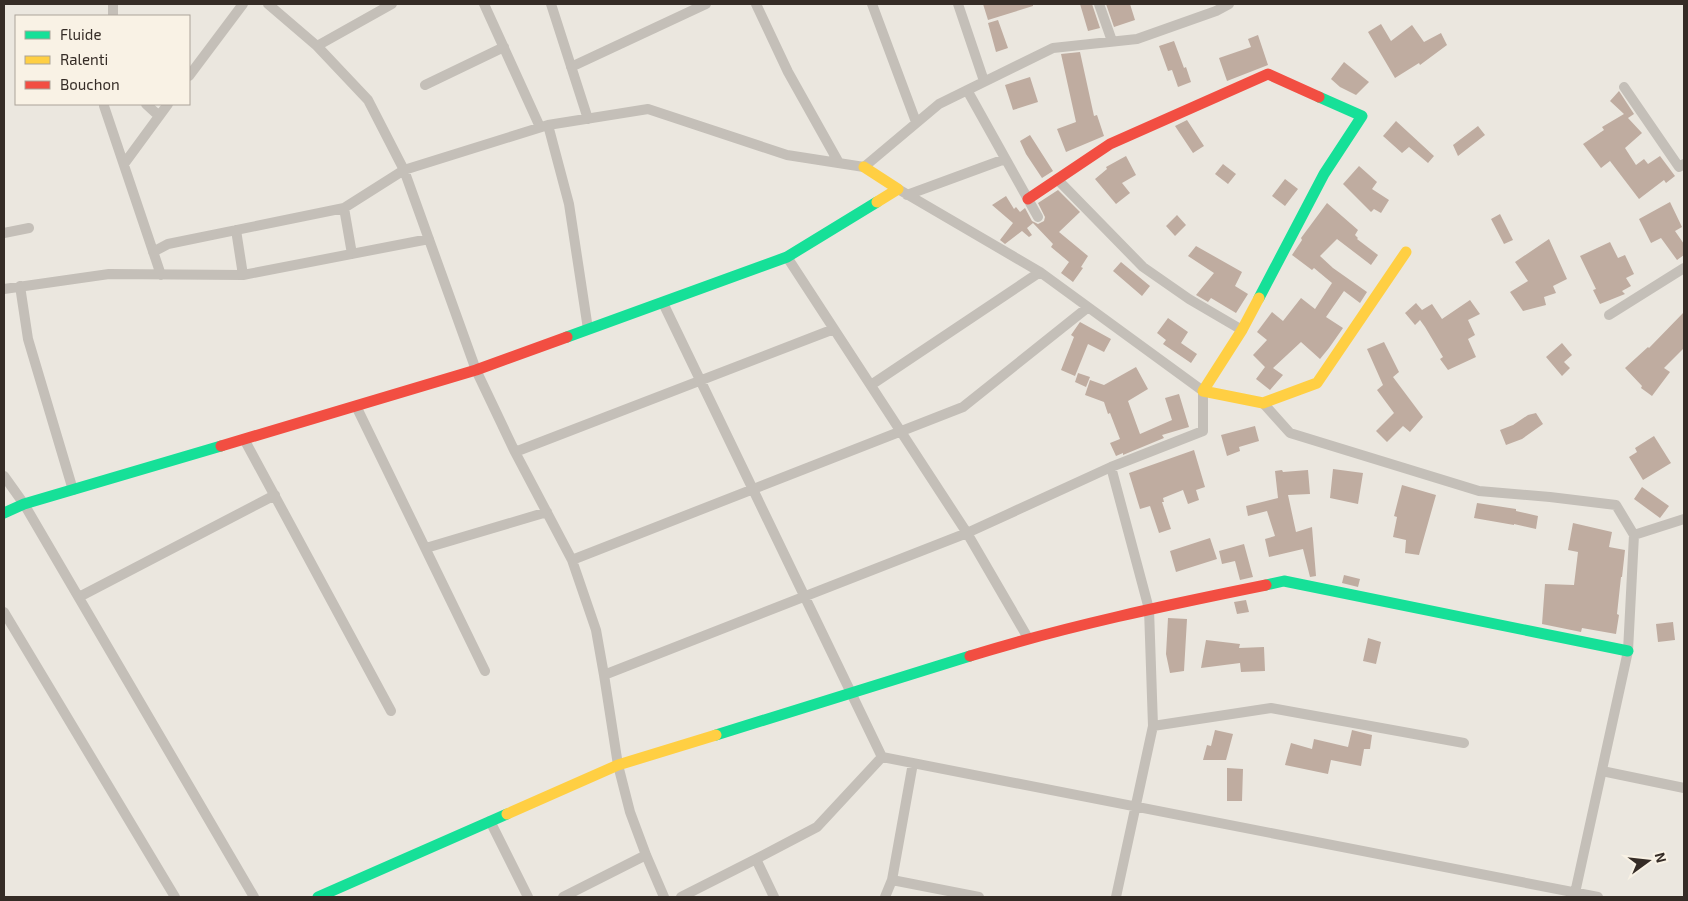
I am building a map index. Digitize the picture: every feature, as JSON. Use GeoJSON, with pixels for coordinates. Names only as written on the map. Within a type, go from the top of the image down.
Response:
{"type":"FeatureCollection","features":[{"type":"Feature","properties":{"kind":"street"},"geometry":{"type":"LineString","coordinates":[[190,75],[243,4]]}},
{"type":"Feature","properties":{"kind":"street"},"geometry":{"type":"LineString","coordinates":[[268,4],[317,46],[368,100],[404,170],[476,370],[515,452],[572,560],[596,630],[618,765],[630,812],[664,897]]}},
{"type":"Feature","properties":{"kind":"street"},"geometry":{"type":"LineString","coordinates":[[368,4],[373,14]]}},
{"type":"Feature","properties":{"kind":"street"},"geometry":{"type":"LineString","coordinates":[[317,46],[392,4]]}},
{"type":"Feature","properties":{"kind":"street"},"geometry":{"type":"LineString","coordinates":[[484,4],[544,126],[569,204],[588,329]]}},
{"type":"Feature","properties":{"kind":"street"},"geometry":{"type":"LineString","coordinates":[[551,4],[588,119]]}},
{"type":"Feature","properties":{"kind":"street"},"geometry":{"type":"LineString","coordinates":[[571,67],[706,4]]}},
{"type":"Feature","properties":{"kind":"street"},"geometry":{"type":"LineString","coordinates":[[756,4],[788,72],[839,163]]}},
{"type":"Feature","properties":{"kind":"street"},"geometry":{"type":"LineString","coordinates":[[872,4],[916,122]]}},
{"type":"Feature","properties":{"kind":"street"},"geometry":{"type":"LineString","coordinates":[[958,4],[984,81]]}},
{"type":"Feature","properties":{"kind":"street"},"geometry":{"type":"LineString","coordinates":[[1099,4],[1112,41]]}},
{"type":"Feature","properties":{"kind":"street"},"geometry":{"type":"LineString","coordinates":[[864,167],[939,104],[1054,48],[1136,39],[1216,12],[1228,4]]}},
{"type":"Feature","properties":{"kind":"street"},"geometry":{"type":"LineString","coordinates":[[425,85],[504,47]]}},
{"type":"Feature","properties":{"kind":"street"},"geometry":{"type":"LineString","coordinates":[[604,675],[967,533],[1110,467],[1203,431],[1204,391],[1242,330],[1324,174],[1362,116],[1268,74],[1110,144],[1028,199]]}},
{"type":"Feature","properties":{"kind":"street"},"geometry":{"type":"LineString","coordinates":[[1624,88],[1679,167],[1684,164]]}},
{"type":"Feature","properties":{"kind":"street"},"geometry":{"type":"LineString","coordinates":[[967,90],[1038,217]]}},
{"type":"Feature","properties":{"kind":"street"},"geometry":{"type":"LineString","coordinates":[[147,105],[159,116]]}},
{"type":"Feature","properties":{"kind":"street"},"geometry":{"type":"LineString","coordinates":[[124,164],[167,105]]}},
{"type":"Feature","properties":{"kind":"street"},"geometry":{"type":"LineString","coordinates":[[104,106],[161,275]]}},
{"type":"Feature","properties":{"kind":"street"},"geometry":{"type":"LineString","coordinates":[[153,252],[168,244],[344,208],[404,170],[544,126],[648,109],[788,154],[864,167],[902,192],[1040,272],[1087,308],[1204,391],[1263,403],[1316,383],[1406,252]]}},
{"type":"Feature","properties":{"kind":"street"},"geometry":{"type":"LineString","coordinates":[[4,513],[24,504],[476,370],[787,257],[902,192],[1005,159]]}},
{"type":"Feature","properties":{"kind":"street"},"geometry":{"type":"LineString","coordinates":[[1057,180],[1143,268],[1188,299],[1242,330]]}},
{"type":"Feature","properties":{"kind":"street"},"geometry":{"type":"LineString","coordinates":[[344,208],[352,254]]}},
{"type":"Feature","properties":{"kind":"street"},"geometry":{"type":"LineString","coordinates":[[4,233],[29,228]]}},
{"type":"Feature","properties":{"kind":"street"},"geometry":{"type":"LineString","coordinates":[[236,230],[243,275]]}},
{"type":"Feature","properties":{"kind":"street"},"geometry":{"type":"LineString","coordinates":[[4,289],[109,274],[243,275],[429,239]]}},
{"type":"Feature","properties":{"kind":"street"},"geometry":{"type":"LineString","coordinates":[[787,257],[967,533],[1028,638]]}},
{"type":"Feature","properties":{"kind":"street"},"geometry":{"type":"LineString","coordinates":[[1609,315],[1684,268]]}},
{"type":"Feature","properties":{"kind":"street"},"geometry":{"type":"LineString","coordinates":[[870,385],[1040,272]]}},
{"type":"Feature","properties":{"kind":"street"},"geometry":{"type":"LineString","coordinates":[[20,286],[28,339],[73,490]]}},
{"type":"Feature","properties":{"kind":"street"},"geometry":{"type":"LineString","coordinates":[[663,302],[882,757]]}},
{"type":"Feature","properties":{"kind":"street"},"geometry":{"type":"LineString","coordinates":[[572,560],[963,406],[1087,308]]}},
{"type":"Feature","properties":{"kind":"street"},"geometry":{"type":"LineString","coordinates":[[515,452],[834,329]]}},
{"type":"Feature","properties":{"kind":"street"},"geometry":{"type":"LineString","coordinates":[[1263,403],[1290,433],[1479,492],[1550,497],[1616,505],[1634,535],[1628,650],[1575,893]]}},
{"type":"Feature","properties":{"kind":"street"},"geometry":{"type":"LineString","coordinates":[[356,406],[485,671]]}},
{"type":"Feature","properties":{"kind":"street"},"geometry":{"type":"LineString","coordinates":[[244,439],[391,711]]}},
{"type":"Feature","properties":{"kind":"street"},"geometry":{"type":"LineString","coordinates":[[1110,467],[1149,609],[1153,726],[1116,897]]}},
{"type":"Feature","properties":{"kind":"street"},"geometry":{"type":"LineString","coordinates":[[4,476],[24,504],[254,897]]}},
{"type":"Feature","properties":{"kind":"street"},"geometry":{"type":"LineString","coordinates":[[78,597],[275,495]]}},
{"type":"Feature","properties":{"kind":"street"},"geometry":{"type":"LineString","coordinates":[[426,548],[547,512]]}},
{"type":"Feature","properties":{"kind":"street"},"geometry":{"type":"LineString","coordinates":[[1634,535],[1684,519]]}},
{"type":"Feature","properties":{"kind":"street"},"geometry":{"type":"LineString","coordinates":[[318,897],[618,765],[1028,638],[1149,609],[1284,581],[1628,650]]}},
{"type":"Feature","properties":{"kind":"street"},"geometry":{"type":"LineString","coordinates":[[4,612],[175,897]]}},
{"type":"Feature","properties":{"kind":"street"},"geometry":{"type":"LineString","coordinates":[[1153,726],[1271,708],[1464,743]]}},
{"type":"Feature","properties":{"kind":"street"},"geometry":{"type":"LineString","coordinates":[[882,757],[1598,897]]}},
{"type":"Feature","properties":{"kind":"street"},"geometry":{"type":"LineString","coordinates":[[681,897],[816,827],[882,757]]}},
{"type":"Feature","properties":{"kind":"street"},"geometry":{"type":"LineString","coordinates":[[885,897],[892,880],[913,763]]}},
{"type":"Feature","properties":{"kind":"street"},"geometry":{"type":"LineString","coordinates":[[1602,771],[1684,788]]}},
{"type":"Feature","properties":{"kind":"street"},"geometry":{"type":"LineString","coordinates":[[490,821],[528,897]]}},
{"type":"Feature","properties":{"kind":"street"},"geometry":{"type":"LineString","coordinates":[[563,897],[646,855]]}},
{"type":"Feature","properties":{"kind":"street"},"geometry":{"type":"LineString","coordinates":[[756,859],[774,897]]}},
{"type":"Feature","properties":{"kind":"street"},"geometry":{"type":"LineString","coordinates":[[892,880],[979,897]]}},
{"type":"Feature","properties":{"kind":"building"},"geometry":{"type":"Polygon","coordinates":[[[983,4],[1033,4],[1033,6],[988,20],[983,4]]]}},
{"type":"Feature","properties":{"kind":"building"},"geometry":{"type":"Polygon","coordinates":[[[1080,4],[1092,4],[1100,28],[1088,31],[1080,4]]]}},
{"type":"Feature","properties":{"kind":"building"},"geometry":{"type":"Polygon","coordinates":[[[1106,4],[1130,4],[1135,20],[1114,27],[1106,4]]]}},
{"type":"Feature","properties":{"kind":"building"},"geometry":{"type":"Polygon","coordinates":[[[998,20],[1008,48],[996,52],[988,23],[998,20]]]}},
{"type":"Feature","properties":{"kind":"building"},"geometry":{"type":"Polygon","coordinates":[[[1381,24],[1391,41],[1412,25],[1424,42],[1441,33],[1447,45],[1420,65],[1419,63],[1395,78],[1368,32],[1381,24]]]}},
{"type":"Feature","properties":{"kind":"building"},"geometry":{"type":"Polygon","coordinates":[[[1258,35],[1268,65],[1227,81],[1219,58],[1251,47],[1248,39],[1258,35]]]}},
{"type":"Feature","properties":{"kind":"building"},"geometry":{"type":"Polygon","coordinates":[[[1174,41],[1191,82],[1178,87],[1172,70],[1168,71],[1159,46],[1174,41]]]}},
{"type":"Feature","properties":{"kind":"building"},"geometry":{"type":"Polygon","coordinates":[[[1080,52],[1094,116],[1097,115],[1104,136],[1066,152],[1057,129],[1076,122],[1061,54],[1080,52]]]}},
{"type":"Feature","properties":{"kind":"building"},"geometry":{"type":"Polygon","coordinates":[[[1344,62],[1369,82],[1356,95],[1340,87],[1331,79],[1344,62]]]}},
{"type":"Feature","properties":{"kind":"building"},"geometry":{"type":"Polygon","coordinates":[[[1030,77],[1038,102],[1013,110],[1005,85],[1030,77]]]}},
{"type":"Feature","properties":{"kind":"building"},"geometry":{"type":"Polygon","coordinates":[[[1619,91],[1634,114],[1628,118],[1642,133],[1625,148],[1636,165],[1644,159],[1648,164],[1660,156],[1675,176],[1666,183],[1664,180],[1639,199],[1610,161],[1601,168],[1583,144],[1604,130],[1602,127],[1624,114],[1610,101],[1619,91]]]}},
{"type":"Feature","properties":{"kind":"building"},"geometry":{"type":"Polygon","coordinates":[[[1187,120],[1204,146],[1193,153],[1175,126],[1187,120]]]}},
{"type":"Feature","properties":{"kind":"building"},"geometry":{"type":"Polygon","coordinates":[[[1396,121],[1434,156],[1428,163],[1409,147],[1402,153],[1383,136],[1396,121]]]}},
{"type":"Feature","properties":{"kind":"building"},"geometry":{"type":"Polygon","coordinates":[[[1478,126],[1485,135],[1458,156],[1453,145],[1478,126]]]}},
{"type":"Feature","properties":{"kind":"building"},"geometry":{"type":"Polygon","coordinates":[[[1030,135],[1053,171],[1042,178],[1020,141],[1030,135]]]}},
{"type":"Feature","properties":{"kind":"building"},"geometry":{"type":"Polygon","coordinates":[[[1126,156],[1136,175],[1122,183],[1130,193],[1116,204],[1095,179],[1107,169],[1106,167],[1126,156]]]}},
{"type":"Feature","properties":{"kind":"building"},"geometry":{"type":"Polygon","coordinates":[[[1223,164],[1236,174],[1228,184],[1215,174],[1223,164]]]}},
{"type":"Feature","properties":{"kind":"building"},"geometry":{"type":"Polygon","coordinates":[[[1359,166],[1377,182],[1372,189],[1389,200],[1381,213],[1374,209],[1371,212],[1343,184],[1359,166]]]}},
{"type":"Feature","properties":{"kind":"building"},"geometry":{"type":"Polygon","coordinates":[[[1285,179],[1298,189],[1285,206],[1272,196],[1285,179]]]}},
{"type":"Feature","properties":{"kind":"building"},"geometry":{"type":"Polygon","coordinates":[[[1058,190],[1080,212],[1059,232],[1088,256],[1081,267],[1083,268],[1073,282],[1061,273],[1069,262],[1051,247],[1053,244],[1033,223],[1027,228],[1032,235],[1029,237],[1022,231],[1005,244],[1000,240],[1013,223],[992,205],[1006,196],[1014,209],[1016,207],[1020,212],[1025,208],[1032,221],[1038,224],[1044,221],[1045,217],[1038,203],[1058,190]]]}},
{"type":"Feature","properties":{"kind":"building"},"geometry":{"type":"Polygon","coordinates":[[[1670,202],[1682,227],[1675,231],[1684,244],[1684,255],[1677,260],[1661,238],[1651,243],[1639,219],[1670,202]]]}},
{"type":"Feature","properties":{"kind":"building"},"geometry":{"type":"Polygon","coordinates":[[[1327,203],[1358,230],[1355,235],[1357,239],[1378,255],[1371,265],[1337,239],[1320,256],[1333,268],[1367,292],[1360,303],[1344,291],[1326,317],[1343,328],[1329,348],[1320,359],[1301,342],[1273,368],[1283,375],[1270,390],[1256,379],[1265,367],[1253,355],[1267,340],[1257,332],[1272,312],[1283,321],[1301,298],[1315,309],[1332,283],[1314,268],[1312,270],[1292,255],[1302,240],[1301,238],[1327,203]]]}},
{"type":"Feature","properties":{"kind":"building"},"geometry":{"type":"Polygon","coordinates":[[[1500,214],[1513,240],[1504,244],[1491,219],[1500,214]]]}},
{"type":"Feature","properties":{"kind":"building"},"geometry":{"type":"Polygon","coordinates":[[[1177,215],[1186,225],[1175,236],[1166,226],[1177,215]]]}},
{"type":"Feature","properties":{"kind":"building"},"geometry":{"type":"Polygon","coordinates":[[[1549,239],[1567,279],[1553,286],[1556,293],[1544,297],[1546,305],[1523,311],[1510,292],[1528,281],[1515,262],[1549,239]]]}},
{"type":"Feature","properties":{"kind":"building"},"geometry":{"type":"Polygon","coordinates":[[[1610,242],[1618,258],[1625,255],[1634,274],[1626,278],[1631,286],[1622,291],[1625,294],[1600,304],[1593,290],[1596,289],[1580,256],[1610,242]]]}},
{"type":"Feature","properties":{"kind":"building"},"geometry":{"type":"Polygon","coordinates":[[[1196,246],[1242,272],[1235,286],[1248,294],[1236,313],[1211,298],[1208,302],[1196,295],[1214,273],[1188,256],[1196,246]]]}},
{"type":"Feature","properties":{"kind":"building"},"geometry":{"type":"Polygon","coordinates":[[[1121,262],[1150,286],[1142,296],[1113,271],[1121,262]]]}},
{"type":"Feature","properties":{"kind":"building"},"geometry":{"type":"Polygon","coordinates":[[[1470,300],[1480,314],[1468,320],[1475,335],[1468,339],[1476,357],[1448,370],[1440,359],[1443,357],[1420,320],[1415,325],[1405,313],[1416,303],[1422,310],[1432,304],[1442,319],[1470,300]]]}},
{"type":"Feature","properties":{"kind":"building"},"geometry":{"type":"Polygon","coordinates":[[[1684,312],[1684,348],[1664,368],[1670,372],[1652,396],[1641,388],[1642,386],[1625,368],[1649,348],[1684,312]]]}},
{"type":"Feature","properties":{"kind":"building"},"geometry":{"type":"Polygon","coordinates":[[[1168,318],[1188,332],[1181,343],[1197,354],[1191,363],[1163,344],[1166,340],[1157,333],[1168,318]]]}},
{"type":"Feature","properties":{"kind":"building"},"geometry":{"type":"Polygon","coordinates":[[[1080,322],[1111,339],[1104,352],[1088,344],[1075,376],[1061,370],[1074,337],[1071,335],[1080,322]]]}},
{"type":"Feature","properties":{"kind":"building"},"geometry":{"type":"Polygon","coordinates":[[[1384,342],[1399,372],[1393,377],[1423,417],[1410,432],[1403,426],[1387,442],[1376,431],[1394,413],[1377,390],[1383,385],[1367,349],[1384,342]]]}},
{"type":"Feature","properties":{"kind":"building"},"geometry":{"type":"Polygon","coordinates":[[[1562,343],[1572,355],[1564,362],[1570,368],[1562,376],[1546,357],[1562,343]]]}},
{"type":"Feature","properties":{"kind":"building"},"geometry":{"type":"Polygon","coordinates":[[[1136,367],[1148,389],[1128,401],[1140,434],[1172,420],[1165,398],[1179,394],[1189,427],[1162,435],[1164,438],[1123,455],[1123,453],[1116,456],[1110,443],[1120,439],[1110,413],[1108,414],[1104,402],[1085,395],[1090,380],[1104,385],[1136,367]]]}},
{"type":"Feature","properties":{"kind":"building"},"geometry":{"type":"Polygon","coordinates":[[[1078,373],[1090,377],[1086,387],[1075,382],[1078,373]]]}},
{"type":"Feature","properties":{"kind":"building"},"geometry":{"type":"Polygon","coordinates":[[[1536,413],[1543,424],[1522,439],[1506,445],[1500,430],[1513,425],[1528,415],[1536,413]]]}},
{"type":"Feature","properties":{"kind":"building"},"geometry":{"type":"Polygon","coordinates":[[[1255,426],[1259,441],[1239,447],[1240,451],[1227,456],[1221,435],[1255,426]]]}},
{"type":"Feature","properties":{"kind":"building"},"geometry":{"type":"Polygon","coordinates":[[[1654,436],[1671,463],[1643,480],[1629,457],[1637,452],[1635,448],[1654,436]]]}},
{"type":"Feature","properties":{"kind":"building"},"geometry":{"type":"Polygon","coordinates":[[[1194,450],[1205,487],[1196,490],[1199,500],[1188,504],[1183,490],[1163,498],[1164,502],[1162,502],[1171,529],[1159,533],[1150,506],[1140,509],[1129,473],[1194,450]]]}},
{"type":"Feature","properties":{"kind":"building"},"geometry":{"type":"Polygon","coordinates":[[[1333,469],[1363,473],[1358,504],[1330,498],[1333,469]]]}},
{"type":"Feature","properties":{"kind":"building"},"geometry":{"type":"Polygon","coordinates":[[[1282,470],[1283,472],[1308,470],[1310,494],[1288,495],[1296,532],[1312,527],[1316,576],[1310,577],[1303,549],[1269,557],[1265,539],[1275,536],[1267,511],[1248,516],[1246,506],[1278,498],[1275,471],[1282,470]]]}},
{"type":"Feature","properties":{"kind":"building"},"geometry":{"type":"Polygon","coordinates":[[[1402,485],[1436,495],[1419,555],[1405,553],[1406,540],[1393,537],[1397,517],[1394,516],[1402,485]]]}},
{"type":"Feature","properties":{"kind":"building"},"geometry":{"type":"Polygon","coordinates":[[[1642,487],[1669,506],[1660,518],[1634,499],[1642,487]]]}},
{"type":"Feature","properties":{"kind":"building"},"geometry":{"type":"Polygon","coordinates":[[[1477,503],[1516,509],[1516,511],[1538,516],[1536,529],[1474,518],[1477,503]]]}},
{"type":"Feature","properties":{"kind":"building"},"geometry":{"type":"Polygon","coordinates":[[[1573,523],[1612,532],[1609,547],[1625,550],[1616,634],[1582,628],[1581,632],[1542,624],[1545,584],[1574,585],[1578,552],[1568,550],[1573,523]]]}},
{"type":"Feature","properties":{"kind":"building"},"geometry":{"type":"Polygon","coordinates":[[[1210,538],[1217,559],[1176,572],[1170,551],[1210,538]]]}},
{"type":"Feature","properties":{"kind":"building"},"geometry":{"type":"Polygon","coordinates":[[[1244,544],[1253,577],[1240,580],[1235,561],[1222,564],[1219,551],[1244,544]]]}},
{"type":"Feature","properties":{"kind":"building"},"geometry":{"type":"Polygon","coordinates":[[[1344,575],[1360,579],[1358,587],[1342,583],[1344,575]]]}},
{"type":"Feature","properties":{"kind":"building"},"geometry":{"type":"Polygon","coordinates":[[[1246,600],[1249,612],[1237,614],[1234,602],[1246,600]]]}},
{"type":"Feature","properties":{"kind":"building"},"geometry":{"type":"Polygon","coordinates":[[[1168,618],[1187,619],[1184,671],[1170,673],[1166,654],[1168,618]]]}},
{"type":"Feature","properties":{"kind":"building"},"geometry":{"type":"Polygon","coordinates":[[[1673,622],[1675,640],[1658,642],[1656,624],[1673,622]]]}},
{"type":"Feature","properties":{"kind":"building"},"geometry":{"type":"Polygon","coordinates":[[[1368,638],[1381,642],[1376,664],[1363,661],[1368,638]]]}},
{"type":"Feature","properties":{"kind":"building"},"geometry":{"type":"Polygon","coordinates":[[[1206,640],[1240,644],[1239,648],[1264,647],[1265,671],[1241,672],[1240,663],[1201,668],[1206,640]]]}},
{"type":"Feature","properties":{"kind":"building"},"geometry":{"type":"Polygon","coordinates":[[[1215,730],[1233,734],[1226,760],[1203,760],[1207,745],[1211,746],[1215,730]]]}},
{"type":"Feature","properties":{"kind":"building"},"geometry":{"type":"Polygon","coordinates":[[[1352,730],[1372,735],[1370,749],[1364,749],[1361,766],[1331,760],[1328,774],[1285,765],[1291,743],[1312,749],[1314,739],[1348,747],[1352,730]]]}},
{"type":"Feature","properties":{"kind":"building"},"geometry":{"type":"Polygon","coordinates":[[[1227,768],[1243,769],[1242,801],[1227,801],[1227,768]]]}},
{"type":"Feature","properties":{"kind":"traffic: fast"},"geometry":{"type":"LineString","coordinates":[[1259,298],[1324,174],[1362,116],[1319,97]]}},
{"type":"Feature","properties":{"kind":"traffic: fast"},"geometry":{"type":"LineString","coordinates":[[567,337],[787,257],[877,202]]}},
{"type":"Feature","properties":{"kind":"traffic: fast"},"geometry":{"type":"LineString","coordinates":[[4,513],[24,504],[221,446]]}},
{"type":"Feature","properties":{"kind":"traffic: fast"},"geometry":{"type":"LineString","coordinates":[[1266,585],[1284,581],[1628,651]]}},
{"type":"Feature","properties":{"kind":"traffic: fast"},"geometry":{"type":"LineString","coordinates":[[716,735],[970,656]]}},
{"type":"Feature","properties":{"kind":"traffic: fast"},"geometry":{"type":"LineString","coordinates":[[318,897],[507,814]]}},
{"type":"Feature","properties":{"kind":"traffic: slow"},"geometry":{"type":"LineString","coordinates":[[864,167],[898,189],[877,202]]}},
{"type":"Feature","properties":{"kind":"traffic: slow"},"geometry":{"type":"LineString","coordinates":[[1259,298],[1242,330],[1203,391],[1263,403],[1317,383],[1406,252]]}},
{"type":"Feature","properties":{"kind":"traffic: slow"},"geometry":{"type":"LineString","coordinates":[[507,814],[618,765],[716,735]]}},
{"type":"Feature","properties":{"kind":"traffic: jam"},"geometry":{"type":"LineString","coordinates":[[1028,199],[1110,144],[1268,74],[1319,97]]}},
{"type":"Feature","properties":{"kind":"traffic: jam"},"geometry":{"type":"LineString","coordinates":[[221,446],[476,370],[567,337]]}},
{"type":"Feature","properties":{"kind":"traffic: jam"},"geometry":{"type":"LineString","coordinates":[[970,656],[1154,608],[1266,585]]}}]}
